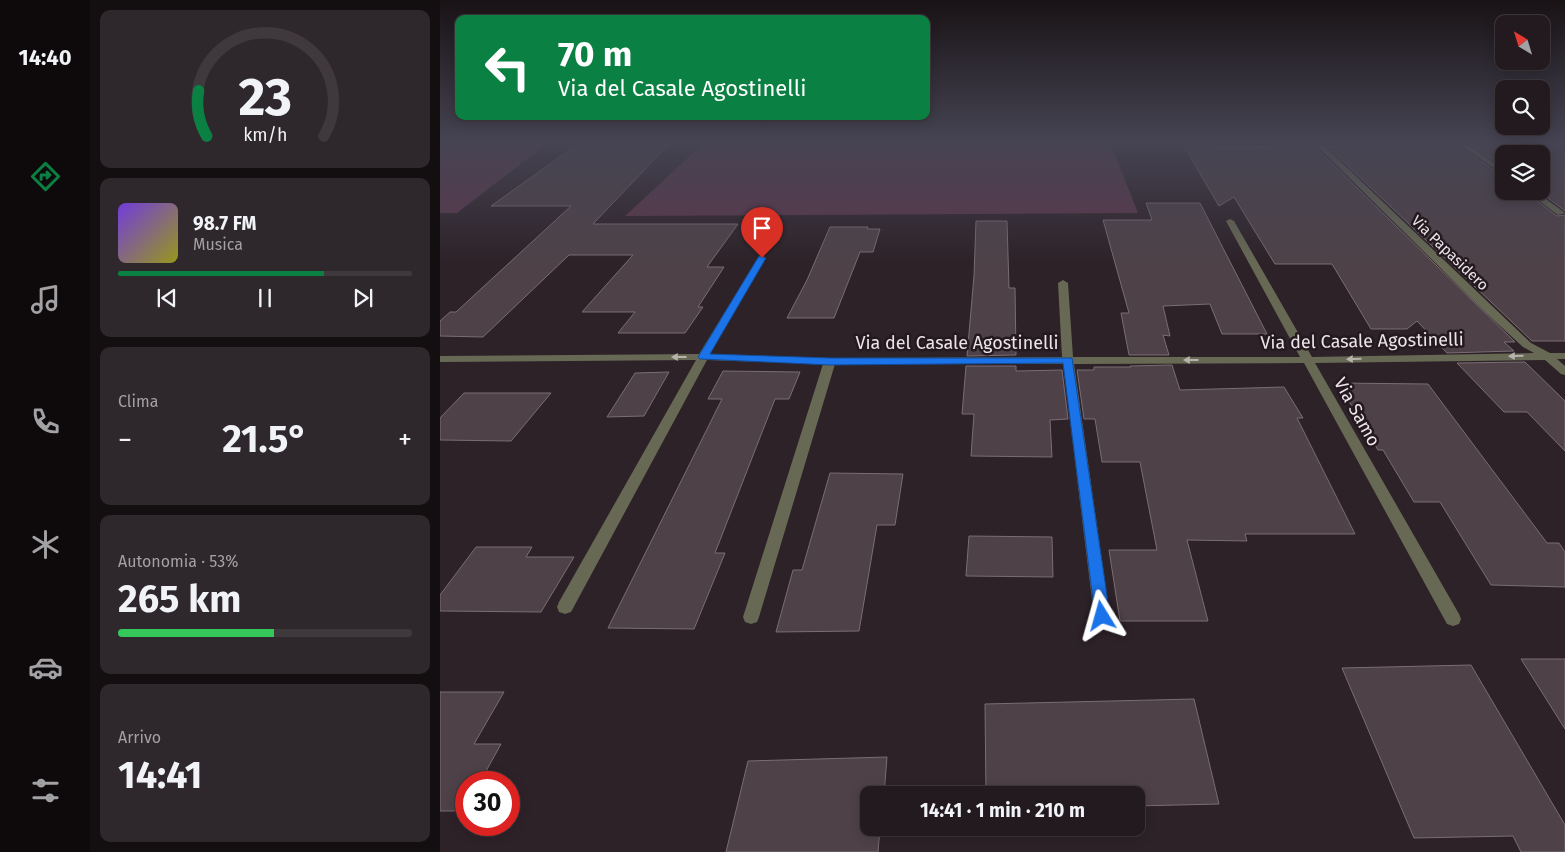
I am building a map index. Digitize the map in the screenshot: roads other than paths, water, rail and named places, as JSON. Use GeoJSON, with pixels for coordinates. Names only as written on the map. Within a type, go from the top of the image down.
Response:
{"type":"FeatureCollection","features":[{"type":"Feature","properties":{"kind":"street","name":"Via Papasidero"},"geometry":{"type":"LineString","coordinates":[[1357,182],[1527,345],[1547,356],[1565,372]]}},
{"type":"Feature","properties":{"kind":"street"},"geometry":{"type":"LineString","coordinates":[[1543,200],[1561,213]]}},
{"type":"Feature","properties":{"kind":"street","name":"Via Samo"},"geometry":{"type":"LineString","coordinates":[[1230,221],[1453,619]]}},
{"type":"Feature","properties":{"kind":"street"},"geometry":{"type":"LineString","coordinates":[[565,607],[703,357],[762,258]]}},
{"type":"Feature","properties":{"kind":"street"},"geometry":{"type":"LineString","coordinates":[[1063,283],[1068,360],[1102,616]]}},
{"type":"Feature","properties":{"kind":"street","name":"Via del Casale Agostinelli"},"geometry":{"type":"LineString","coordinates":[[440,359],[703,357],[830,362],[1308,360],[1565,356]]}},
{"type":"Feature","properties":{"kind":"street"},"geometry":{"type":"LineString","coordinates":[[751,617],[830,362]]}}]}
